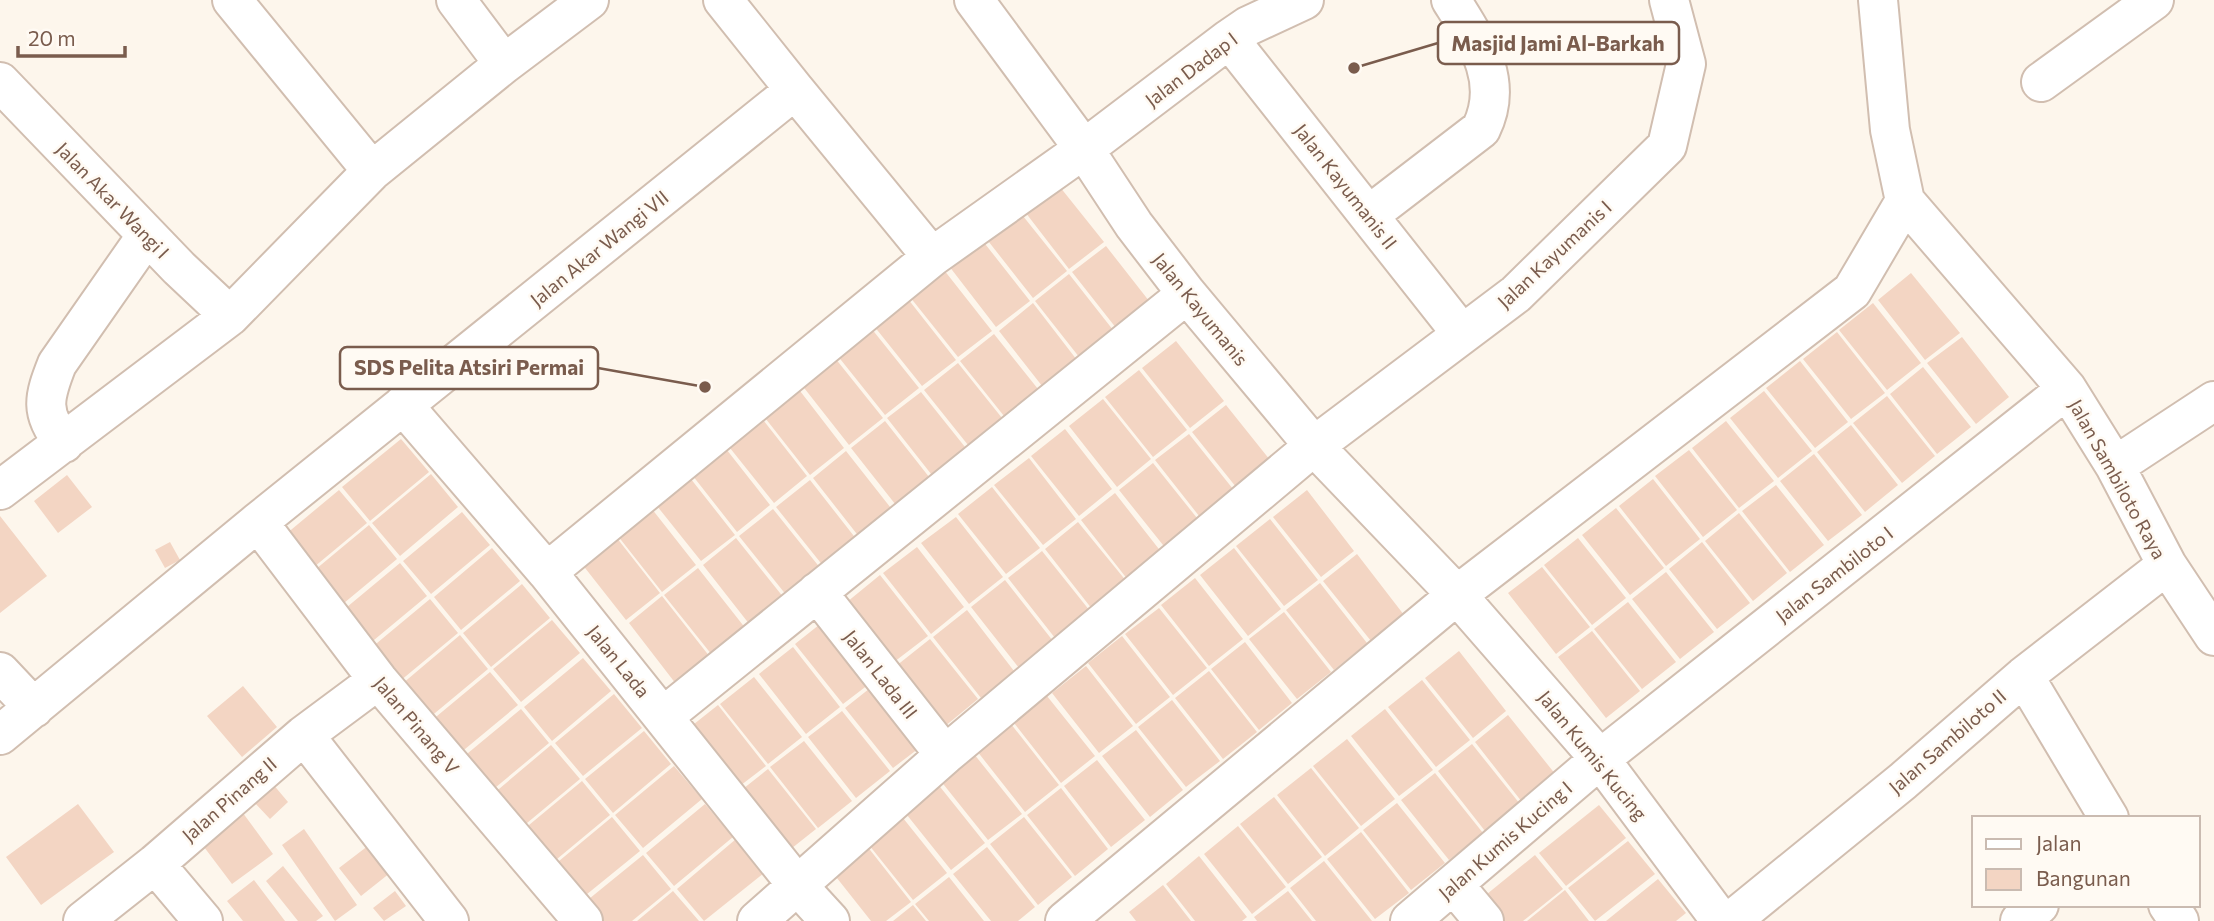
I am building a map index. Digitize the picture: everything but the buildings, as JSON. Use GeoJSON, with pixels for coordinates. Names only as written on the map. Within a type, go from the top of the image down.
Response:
{"type":"FeatureCollection","features":[{"type":"Feature","properties":{"kind":"street"},"geometry":{"type":"LineString","coordinates":[[232,0],[372,171]]}},
{"type":"Feature","properties":{"kind":"street"},"geometry":{"type":"LineString","coordinates":[[456,0],[504,64]]}},
{"type":"Feature","properties":{"kind":"street"},"geometry":{"type":"LineString","coordinates":[[0,490],[230,316],[372,171],[504,64],[589,0]]}},
{"type":"Feature","properties":{"kind":"street"},"geometry":{"type":"LineString","coordinates":[[723,0],[932,257]]}},
{"type":"Feature","properties":{"kind":"street","name":"Jalan Kayumanis"},"geometry":{"type":"LineString","coordinates":[[974,0],[1186,294],[1314,446],[1457,595]]}},
{"type":"Feature","properties":{"kind":"street","name":"Jalan Dadap I"},"geometry":{"type":"LineString","coordinates":[[547,572],[932,257],[1084,149],[1248,26],[1304,0]]}},
{"type":"Feature","properties":{"kind":"street"},"geometry":{"type":"LineString","coordinates":[[1369,215],[1481,129],[1489,113],[1491,97],[1482,51],[1451,0]]}},
{"type":"Feature","properties":{"kind":"street","name":"Jalan Kayumanis I"},"geometry":{"type":"LineString","coordinates":[[757,921],[946,755],[1314,446],[1516,294],[1667,146],[1686,64],[1669,0]]}},
{"type":"Feature","properties":{"kind":"street"},"geometry":{"type":"LineString","coordinates":[[1065,921],[1457,595],[1852,291],[1905,201],[1890,130],[1878,0]]}},
{"type":"Feature","properties":{"kind":"street"},"geometry":{"type":"LineString","coordinates":[[2041,82],[2154,0]]}},
{"type":"Feature","properties":{"kind":"street","name":"Jalan Kayumanis II"},"geometry":{"type":"LineString","coordinates":[[1230,39],[1462,334]]}},
{"type":"Feature","properties":{"kind":"street","name":"Jalan Akar Wangi I"},"geometry":{"type":"LineString","coordinates":[[0,82],[178,268],[230,316]]}},
{"type":"Feature","properties":{"kind":"street","name":"Jalan Akar Wangi VII"},"geometry":{"type":"LineString","coordinates":[[0,735],[403,405],[795,90]]}},
{"type":"Feature","properties":{"kind":"street","name":"Jalan Sambiloto Raya"},"geometry":{"type":"LineString","coordinates":[[1905,201],[2067,389],[2115,466],[2167,565],[2214,636]]}},
{"type":"Feature","properties":{"kind":"street"},"geometry":{"type":"LineString","coordinates":[[64,443],[53,430],[45,408],[57,364],[147,235]]}},
{"type":"Feature","properties":{"kind":"street"},"geometry":{"type":"LineString","coordinates":[[664,716],[1186,294]]}},
{"type":"Feature","properties":{"kind":"street","name":"Jalan Sambiloto I"},"geometry":{"type":"LineString","coordinates":[[1600,759],[2067,389]]}},
{"type":"Feature","properties":{"kind":"street"},"geometry":{"type":"LineString","coordinates":[[2115,466],[2214,401]]}},
{"type":"Feature","properties":{"kind":"street","name":"Jalan Lada"},"geometry":{"type":"LineString","coordinates":[[403,405],[547,572],[797,885],[830,921]]}},
{"type":"Feature","properties":{"kind":"street","name":"Jalan Pinang V"},"geometry":{"type":"LineString","coordinates":[[258,523],[378,680],[583,921]]}},
{"type":"Feature","properties":{"kind":"street","name":"Jalan Sambiloto II"},"geometry":{"type":"LineString","coordinates":[[1731,921],[1903,780],[2024,676],[2167,565]]}},
{"type":"Feature","properties":{"kind":"street","name":"Jalan Lada III"},"geometry":{"type":"LineString","coordinates":[[817,592],[946,755]]}},
{"type":"Feature","properties":{"kind":"street","name":"Jalan Kumis Kucing"},"geometry":{"type":"LineString","coordinates":[[1457,595],[1600,759],[1721,921]]}},
{"type":"Feature","properties":{"kind":"street"},"geometry":{"type":"LineString","coordinates":[[0,672],[34,708]]}},
{"type":"Feature","properties":{"kind":"street"},"geometry":{"type":"LineString","coordinates":[[2024,676],[2108,816]]}},
{"type":"Feature","properties":{"kind":"street","name":"Jalan Pinang II"},"geometry":{"type":"LineString","coordinates":[[83,921],[155,864],[304,735],[378,680]]}},
{"type":"Feature","properties":{"kind":"street"},"geometry":{"type":"LineString","coordinates":[[304,735],[449,921]]}},
{"type":"Feature","properties":{"kind":"street","name":"Jalan Kumis Kucing I"},"geometry":{"type":"LineString","coordinates":[[1410,921],[1600,759]]}},
{"type":"Feature","properties":{"kind":"street"},"geometry":{"type":"LineString","coordinates":[[155,864],[203,921]]}},
{"type":"Feature","properties":{"kind":"street"},"geometry":{"type":"LineString","coordinates":[[1454,885],[1484,921]]}},
{"type":"Feature","properties":{"kind":"street"},"geometry":{"type":"LineString","coordinates":[[2020,921],[2037,907]]}},
{"type":"Feature","properties":{"kind":"place","name":"Masjid Jami Al-Barkah"},"geometry":{"type":"Point","coordinates":[1354,68]}},
{"type":"Feature","properties":{"kind":"place","name":"SDS Pelita Atsiri Permai"},"geometry":{"type":"Point","coordinates":[705,387]}}]}
